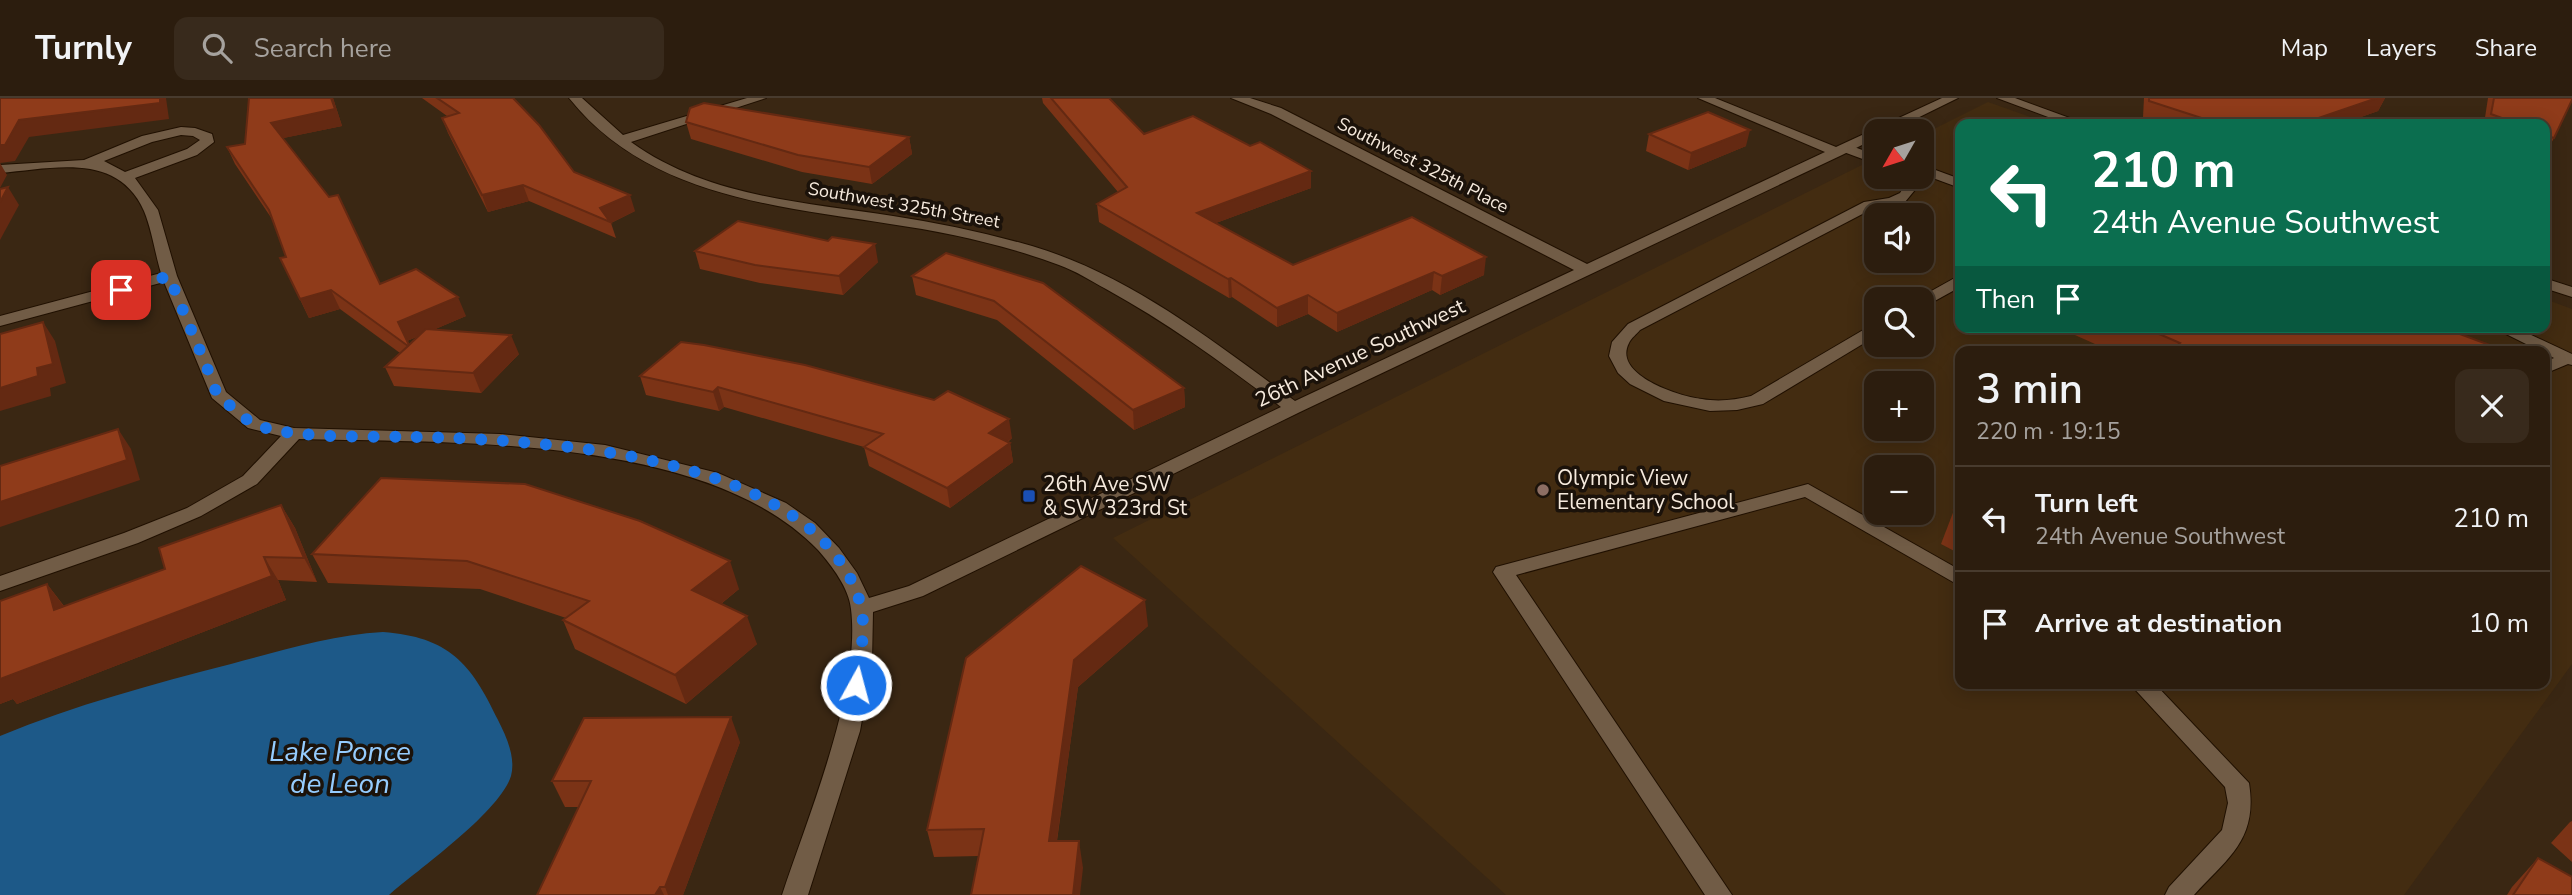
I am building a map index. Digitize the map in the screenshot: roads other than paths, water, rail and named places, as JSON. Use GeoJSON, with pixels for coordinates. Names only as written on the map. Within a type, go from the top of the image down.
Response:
{"type":"FeatureCollection","features":[{"type":"Feature","properties":{"kind":"street","name":"Southwest 325th Street"},"geometry":{"type":"LineString","coordinates":[[575,98],[622,140],[657,164],[721,189],[796,205],[925,225],[1007,243],[1066,262],[1160,314],[1294,408]]}},
{"type":"Feature","properties":{"kind":"street"},"geometry":{"type":"LineString","coordinates":[[622,140],[760,98]]}},
{"type":"Feature","properties":{"kind":"street","name":"Southwest 325th Place"},"geometry":{"type":"LineString","coordinates":[[1237,98],[1276,111],[1589,271]]}},
{"type":"Feature","properties":{"kind":"street"},"geometry":{"type":"LineString","coordinates":[[1704,98],[1841,150],[1864,156]]}},
{"type":"Feature","properties":{"kind":"street","name":"26th Avenue Southwest"},"geometry":{"type":"LineString","coordinates":[[1906,119],[1952,98]]}},
{"type":"Feature","properties":{"kind":"street"},"geometry":{"type":"LineString","coordinates":[[2003,98],[2064,119]]}},
{"type":"Feature","properties":{"kind":"street"},"geometry":{"type":"LineString","coordinates":[[0,169],[94,165],[170,133],[195,132],[207,137],[207,142],[191,152],[124,177]]}},
{"type":"Feature","properties":{"kind":"street","name":"26th Avenue Southwest"},"geometry":{"type":"LineString","coordinates":[[862,608],[915,592],[1294,408],[1864,139]]}},
{"type":"Feature","properties":{"kind":"street"},"geometry":{"type":"LineString","coordinates":[[94,165],[130,180],[151,210],[169,276],[218,394],[254,424],[294,433],[500,439],[562,445],[652,461],[710,477],[779,507],[808,528],[832,553],[850,578],[862,608],[861,662],[848,731],[795,895]]}},
{"type":"Feature","properties":{"kind":"street"},"geometry":{"type":"LineString","coordinates":[[1934,174],[1955,182]]}},
{"type":"Feature","properties":{"kind":"street"},"geometry":{"type":"LineString","coordinates":[[1864,337],[1757,400],[1741,404],[1702,405],[1662,395],[1632,377],[1622,366],[1618,355],[1618,344],[1634,327],[1869,205],[1902,198],[1911,189]]}},
{"type":"Feature","properties":{"kind":"street"},"geometry":{"type":"LineString","coordinates":[[0,321],[169,276]]}},
{"type":"Feature","properties":{"kind":"street"},"geometry":{"type":"LineString","coordinates":[[1934,296],[1955,283]]}},
{"type":"Feature","properties":{"kind":"street"},"geometry":{"type":"LineString","coordinates":[[2550,285],[2572,292]]}},
{"type":"Feature","properties":{"kind":"street"},"geometry":{"type":"LineString","coordinates":[[2513,333],[2541,346]]}},
{"type":"Feature","properties":{"kind":"street"},"geometry":{"type":"LineString","coordinates":[[2550,350],[2569,359]]}},
{"type":"Feature","properties":{"kind":"street"},"geometry":{"type":"LineString","coordinates":[[2550,367],[2569,359]]}},
{"type":"Feature","properties":{"kind":"street"},"geometry":{"type":"LineString","coordinates":[[0,584],[131,538],[194,512],[250,480],[294,433]]}},
{"type":"Feature","properties":{"kind":"street"},"geometry":{"type":"LineString","coordinates":[[1719,895],[1503,572],[1808,490],[1955,576]]}},
{"type":"Feature","properties":{"kind":"street"},"geometry":{"type":"LineString","coordinates":[[2150,689],[2227,770],[2237,783],[2240,803],[2234,834],[2178,895]]}},
{"type":"Feature","properties":{"kind":"water","name":"Lake Ponce de Leon"},"geometry":{"type":"Polygon","coordinates":[[[383,632],[425,640],[455,656],[467,668],[501,726],[512,761],[511,776],[492,806],[389,895],[0,895],[0,736],[85,705],[173,679],[306,644],[383,632]]]}},
{"type":"Feature","properties":{"kind":"place","name":"Olympic View Elementary School"},"geometry":{"type":"Point","coordinates":[1543,490]}},
{"type":"Feature","properties":{"kind":"place","name":"26th Ave SW & SW 323rd St"},"geometry":{"type":"Point","coordinates":[1029,496]}}]}
